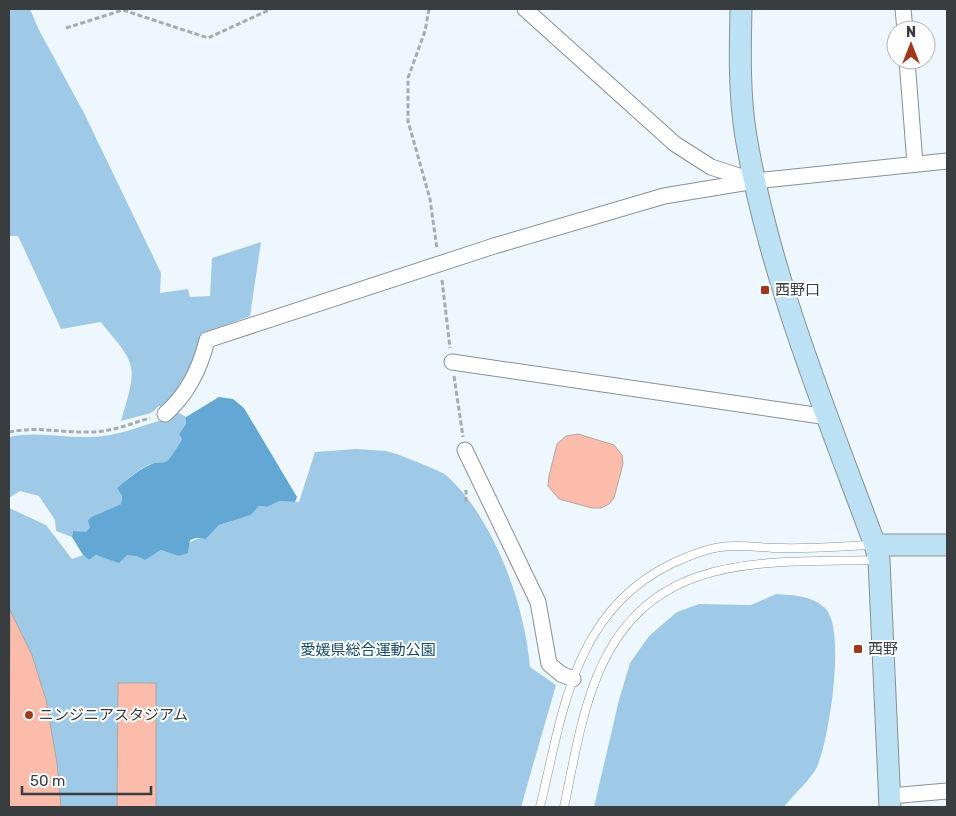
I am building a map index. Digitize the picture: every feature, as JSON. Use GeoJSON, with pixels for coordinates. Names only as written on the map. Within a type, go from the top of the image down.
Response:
{"type":"FeatureCollection","features":[{"type":"Feature","properties":{"kind":"street"},"geometry":{"type":"LineString","coordinates":[[525,9],[675,144],[711,167],[755,182]]}},
{"type":"Feature","properties":{"kind":"street"},"geometry":{"type":"LineString","coordinates":[[741,9],[742,89],[746,136],[768,241],[877,553],[890,802],[947,791]]}},
{"type":"Feature","properties":{"kind":"street"},"geometry":{"type":"LineString","coordinates":[[908,70],[915,164]]}},
{"type":"Feature","properties":{"kind":"street"},"geometry":{"type":"LineString","coordinates":[[164,414],[180,402],[201,366],[207,340],[494,246],[664,196],[755,182],[947,161]]}},
{"type":"Feature","properties":{"kind":"street"},"geometry":{"type":"LineString","coordinates":[[452,362],[828,417]]}},
{"type":"Feature","properties":{"kind":"street"},"geometry":{"type":"LineString","coordinates":[[465,450],[538,602],[550,664],[561,674],[573,679]]}},
{"type":"Feature","properties":{"kind":"street"},"geometry":{"type":"LineString","coordinates":[[877,553],[947,545]]}},
{"type":"Feature","properties":{"kind":"street"},"geometry":{"type":"LineString","coordinates":[[877,553],[913,558],[947,553]]}},
{"type":"Feature","properties":{"kind":"lane"},"geometry":{"type":"LineString","coordinates":[[540,807],[573,679],[587,646],[604,618],[622,597],[639,583],[680,560],[720,547],[745,545],[877,553]]}},
{"type":"Feature","properties":{"kind":"lane"},"geometry":{"type":"LineString","coordinates":[[564,807],[578,741],[595,680],[611,647],[637,612],[670,589],[706,573],[724,568],[877,553]]}},
{"type":"Feature","properties":{"kind":"path"},"geometry":{"type":"LineString","coordinates":[[66,28],[123,10],[208,38],[271,9]]}},
{"type":"Feature","properties":{"kind":"path"},"geometry":{"type":"LineString","coordinates":[[9,432],[42,428],[59,432],[109,431],[164,414]]}},
{"type":"Feature","properties":{"kind":"green space"},"geometry":{"type":"Polygon","coordinates":[[[9,9],[30,9],[39,30],[84,113],[161,273],[160,293],[188,289],[190,297],[210,296],[212,258],[261,242],[250,316],[205,333],[191,372],[166,408],[159,406],[151,413],[121,421],[129,394],[132,373],[126,355],[101,322],[61,329],[18,236],[9,236],[9,9]]]}},
{"type":"Feature","properties":{"kind":"green space"},"geometry":{"type":"Polygon","coordinates":[[[179,413],[186,417],[186,424],[179,434],[182,439],[170,458],[166,462],[154,463],[144,467],[117,488],[122,496],[121,504],[91,517],[90,527],[86,532],[73,532],[72,537],[56,531],[55,520],[39,496],[20,491],[9,498],[9,437],[39,435],[99,437],[128,431],[165,419],[171,414],[179,413]]]}},
{"type":"Feature","properties":{"kind":"green space","name":"愛媛県総合運動公園"},"geometry":{"type":"Polygon","coordinates":[[[356,449],[391,452],[446,475],[479,514],[504,564],[522,617],[530,667],[556,685],[521,807],[9,807],[9,508],[46,525],[72,559],[83,555],[89,560],[96,555],[112,558],[132,554],[148,555],[161,550],[180,556],[193,540],[206,539],[219,525],[251,515],[259,506],[267,507],[280,501],[299,502],[315,452],[356,449]]]}},
{"type":"Feature","properties":{"kind":"green space"},"geometry":{"type":"Polygon","coordinates":[[[776,594],[803,597],[816,601],[826,609],[832,621],[835,640],[835,662],[830,713],[821,756],[816,769],[809,778],[784,807],[594,807],[619,700],[630,663],[649,636],[677,612],[699,604],[751,605],[776,594]]]}},
{"type":"Feature","properties":{"kind":"shaded area"},"geometry":{"type":"Polygon","coordinates":[[[219,397],[233,399],[244,408],[297,497],[295,502],[280,501],[267,507],[259,506],[251,515],[219,525],[206,539],[196,538],[190,540],[188,553],[179,556],[161,550],[145,560],[137,556],[127,555],[119,563],[96,555],[89,560],[83,555],[72,537],[73,531],[86,532],[90,527],[88,521],[91,517],[121,504],[122,496],[117,488],[144,467],[167,461],[182,439],[179,434],[186,424],[186,417],[219,397]]]}},
{"type":"Feature","properties":{"kind":"building"},"geometry":{"type":"Polygon","coordinates":[[[578,434],[614,445],[622,455],[623,464],[614,498],[609,504],[601,508],[592,508],[559,499],[548,486],[557,444],[566,436],[578,434]]]}},
{"type":"Feature","properties":{"kind":"building","name":"ニンジニアスタジアム"},"geometry":{"type":"Polygon","coordinates":[[[10,610],[32,655],[46,700],[57,763],[61,807],[9,807],[10,610]]]}},
{"type":"Feature","properties":{"kind":"building"},"geometry":{"type":"Polygon","coordinates":[[[118,683],[156,683],[156,807],[117,807],[118,683]]]}},
{"type":"Feature","properties":{"kind":"place","name":"西野口"},"geometry":{"type":"Point","coordinates":[765,290]}},
{"type":"Feature","properties":{"kind":"place","name":"西野"},"geometry":{"type":"Point","coordinates":[858,649]}},
{"type":"Feature","properties":{"kind":"place","name":"ニンジニアスタジアム"},"geometry":{"type":"Point","coordinates":[29,715]}}]}
